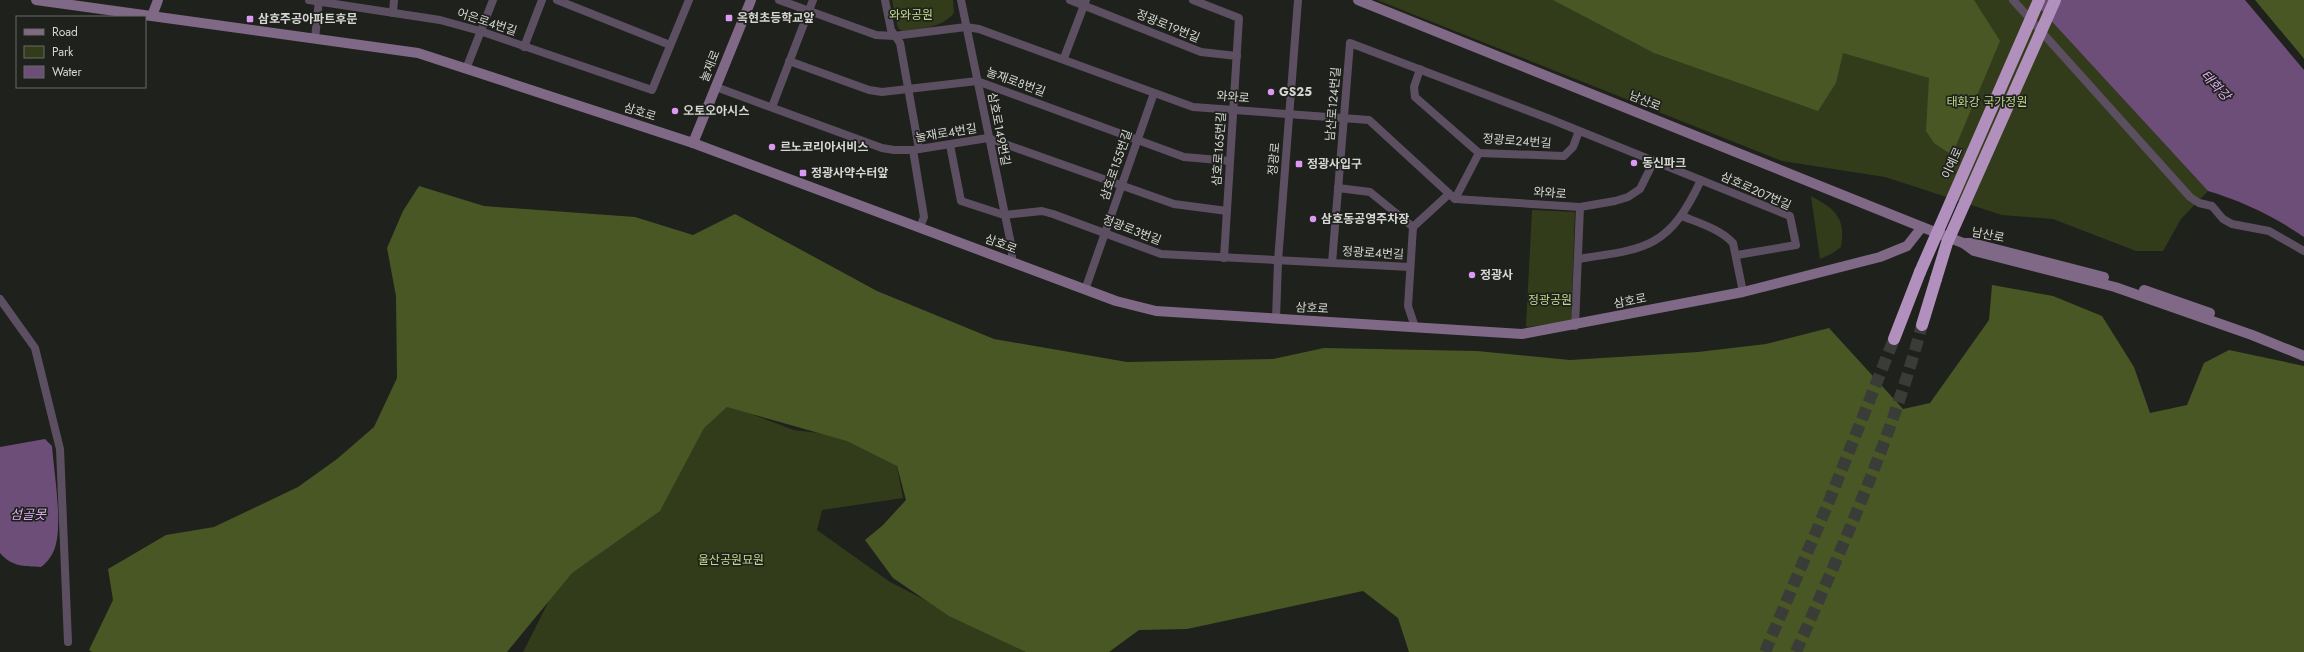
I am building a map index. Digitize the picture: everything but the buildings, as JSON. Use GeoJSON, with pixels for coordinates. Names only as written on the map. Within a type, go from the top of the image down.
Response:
{"type":"FeatureCollection","features":[{"type":"Feature","properties":{"kind":"highway","name":"이예로"},"geometry":{"type":"LineString","coordinates":[[1894,339],[1920,272],[2039,0]]}},
{"type":"Feature","properties":{"kind":"highway"},"geometry":{"type":"LineString","coordinates":[[1922,325],[1947,243],[2055,0]]}},
{"type":"Feature","properties":{"kind":"main road","name":"삼호로"},"geometry":{"type":"LineString","coordinates":[[36,0],[418,53],[693,143],[1085,290],[1116,301],[1156,311],[1522,334],[1575,326],[1742,292],[1880,257],[1907,246],[1922,227]]}},
{"type":"Feature","properties":{"kind":"main road"},"geometry":{"type":"LineString","coordinates":[[152,16],[158,0]]}},
{"type":"Feature","properties":{"kind":"main road","name":"눌재로"},"geometry":{"type":"LineString","coordinates":[[693,143],[751,0]]}},
{"type":"Feature","properties":{"kind":"main road","name":"남산로"},"geometry":{"type":"LineString","coordinates":[[1358,0],[1922,227]]}},
{"type":"Feature","properties":{"kind":"main road"},"geometry":{"type":"LineString","coordinates":[[1922,227],[1963,243]]}},
{"type":"Feature","properties":{"kind":"main road","name":"남산로"},"geometry":{"type":"LineString","coordinates":[[1963,243],[1972,243],[2126,284],[2181,302],[2304,349]]}},
{"type":"Feature","properties":{"kind":"main road","name":"남산로"},"geometry":{"type":"LineString","coordinates":[[1963,243],[1974,251],[2115,287],[2252,335],[2304,356]]}},
{"type":"Feature","properties":{"kind":"street","name":"어은로4번길"},"geometry":{"type":"LineString","coordinates":[[309,0],[440,20],[480,31],[652,90],[670,45]]}},
{"type":"Feature","properties":{"kind":"street"},"geometry":{"type":"LineString","coordinates":[[393,13],[394,0]]}},
{"type":"Feature","properties":{"kind":"street"},"geometry":{"type":"LineString","coordinates":[[466,69],[493,0]]}},
{"type":"Feature","properties":{"kind":"street"},"geometry":{"type":"LineString","coordinates":[[524,47],[542,0]]}},
{"type":"Feature","properties":{"kind":"street"},"geometry":{"type":"LineString","coordinates":[[557,0],[670,45],[689,0]]}},
{"type":"Feature","properties":{"kind":"street","name":"와와로"},"geometry":{"type":"LineString","coordinates":[[779,0],[872,34],[894,36],[966,27],[979,29],[1064,58],[1193,107],[1369,120],[1452,196],[1580,207],[1615,201],[1640,189],[1654,161]]}},
{"type":"Feature","properties":{"kind":"street"},"geometry":{"type":"LineString","coordinates":[[772,107],[813,0]]}},
{"type":"Feature","properties":{"kind":"street"},"geometry":{"type":"LineString","coordinates":[[885,0],[891,30],[900,43],[908,90],[924,217],[920,227]]}},
{"type":"Feature","properties":{"kind":"street","name":"삼호로149번길"},"geometry":{"type":"LineString","coordinates":[[961,0],[988,138],[1012,249],[1012,262]]}},
{"type":"Feature","properties":{"kind":"street","name":"정광로19번길"},"geometry":{"type":"LineString","coordinates":[[1070,0],[1085,3],[1201,52],[1237,56]]}},
{"type":"Feature","properties":{"kind":"street","name":"삼호로165번길"},"geometry":{"type":"LineString","coordinates":[[1193,0],[1239,18],[1224,258]]}},
{"type":"Feature","properties":{"kind":"street","name":"정광로"},"geometry":{"type":"LineString","coordinates":[[1276,319],[1278,261],[1298,0]]}},
{"type":"Feature","properties":{"kind":"street"},"geometry":{"type":"LineString","coordinates":[[2013,0],[2190,197],[2199,203],[2212,206],[2223,219],[2232,224],[2269,231],[2304,251]]}},
{"type":"Feature","properties":{"kind":"street"},"geometry":{"type":"LineString","coordinates":[[315,39],[319,1]]}},
{"type":"Feature","properties":{"kind":"street"},"geometry":{"type":"LineString","coordinates":[[1064,58],[1085,3]]}},
{"type":"Feature","properties":{"kind":"street","name":"정광로24번길"},"geometry":{"type":"LineString","coordinates":[[1350,43],[1654,161]]}},
{"type":"Feature","properties":{"kind":"street","name":"남산로124번길"},"geometry":{"type":"LineString","coordinates":[[1332,263],[1350,43]]}},
{"type":"Feature","properties":{"kind":"street","name":"눌재로8번길"},"geometry":{"type":"LineString","coordinates":[[789,61],[869,90],[882,92],[977,81],[1184,157],[1230,161]]}},
{"type":"Feature","properties":{"kind":"street","name":"정광로24번길"},"geometry":{"type":"LineString","coordinates":[[1420,69],[1414,87],[1415,97],[1479,153],[1564,156],[1573,148],[1579,131]]}},
{"type":"Feature","properties":{"kind":"street","name":"눌재로4번길"},"geometry":{"type":"LineString","coordinates":[[716,87],[882,148],[894,150],[916,150],[988,138],[1122,184],[1174,204],[1227,211]]}},
{"type":"Feature","properties":{"kind":"street","name":"삼호로155번길"},"geometry":{"type":"LineString","coordinates":[[1085,290],[1154,93]]}},
{"type":"Feature","properties":{"kind":"street"},"geometry":{"type":"LineString","coordinates":[[950,145],[961,201],[1004,215]]}},
{"type":"Feature","properties":{"kind":"street"},"geometry":{"type":"LineString","coordinates":[[1338,188],[1370,192],[1413,227],[1452,196],[1479,153]]}},
{"type":"Feature","properties":{"kind":"street","name":"삼호로207번길"},"geometry":{"type":"LineString","coordinates":[[1654,161],[1790,216],[1796,244],[1737,255]]}},
{"type":"Feature","properties":{"kind":"street"},"geometry":{"type":"LineString","coordinates":[[1578,259],[1622,252],[1648,245],[1666,234],[1682,216],[1701,180]]}},
{"type":"Feature","properties":{"kind":"street"},"geometry":{"type":"LineString","coordinates":[[1575,326],[1580,207]]}},
{"type":"Feature","properties":{"kind":"street","name":"정광로3번길"},"geometry":{"type":"LineString","coordinates":[[1004,215],[1042,211],[1105,232],[1161,254],[1278,261]]}},
{"type":"Feature","properties":{"kind":"street"},"geometry":{"type":"LineString","coordinates":[[1682,216],[1728,237],[1733,243],[1737,255],[1742,292]]}},
{"type":"Feature","properties":{"kind":"street","name":"정광로4번길"},"geometry":{"type":"LineString","coordinates":[[1278,261],[1410,266],[1413,227]]}},
{"type":"Feature","properties":{"kind":"street"},"geometry":{"type":"LineString","coordinates":[[1410,266],[1408,306],[1415,327]]}},
{"type":"Feature","properties":{"kind":"street"},"geometry":{"type":"LineString","coordinates":[[0,299],[35,348],[60,449],[68,642]]}},
{"type":"Feature","properties":{"kind":"green space","name":"와와공원"},"geometry":{"type":"Polygon","coordinates":[[[892,0],[953,0],[954,13],[943,22],[936,25],[902,31],[898,28],[892,0]]]}},
{"type":"Feature","properties":{"kind":"green space","name":"태화강 국가정원"},"geometry":{"type":"Polygon","coordinates":[[[1377,0],[2032,0],[2208,191],[2181,219],[2163,251],[2136,251],[2053,219],[2002,215],[1885,177],[1782,161],[1377,0]]]}},
{"type":"Feature","properties":{"kind":"green space"},"geometry":{"type":"Polygon","coordinates":[[[1553,0],[1974,0],[2000,41],[1952,155],[1934,143],[1926,131],[1929,78],[1843,53],[1836,83],[1818,111],[1654,53],[1553,0]]]}},
{"type":"Feature","properties":{"kind":"green space"},"geometry":{"type":"Polygon","coordinates":[[[2255,0],[2304,0],[2304,59],[2301,55],[2255,0]]]}},
{"type":"Feature","properties":{"kind":"green space"},"geometry":{"type":"Polygon","coordinates":[[[419,186],[484,206],[635,217],[693,235],[735,214],[877,291],[994,339],[1127,362],[1273,359],[1324,348],[1477,351],[1570,360],[1698,352],[1766,344],[1829,328],[1903,409],[1930,403],[1989,320],[1992,285],[2053,296],[2102,316],[2134,367],[2150,413],[2187,405],[2204,363],[2229,350],[2304,366],[2304,652],[1409,652],[1398,618],[1363,591],[1187,629],[1139,630],[1109,652],[1026,652],[949,616],[893,578],[865,540],[883,525],[906,500],[897,466],[847,441],[727,407],[704,428],[660,511],[572,573],[507,652],[92,652],[89,650],[113,600],[108,569],[166,535],[214,527],[298,487],[337,459],[374,427],[397,378],[396,296],[387,248],[403,211],[419,186]]]}},
{"type":"Feature","properties":{"kind":"green space"},"geometry":{"type":"Polygon","coordinates":[[[1811,196],[1827,205],[1832,210],[1837,216],[1842,229],[1841,247],[1833,253],[1820,259],[1811,196]]]}},
{"type":"Feature","properties":{"kind":"green space","name":"정광공원"},"geometry":{"type":"Polygon","coordinates":[[[1532,210],[1575,212],[1571,321],[1526,327],[1532,210]]]}},
{"type":"Feature","properties":{"kind":"green space","name":"울산공원묘원"},"geometry":{"type":"Polygon","coordinates":[[[719,402],[794,430],[892,442],[903,498],[822,510],[817,530],[890,582],[1027,652],[523,652],[580,540],[719,402]]]}},
{"type":"Feature","properties":{"kind":"water","name":"태화강"},"geometry":{"type":"Polygon","coordinates":[[[2032,0],[2245,0],[2304,70],[2304,237],[2258,210],[2208,191],[2032,0]]]}},
{"type":"Feature","properties":{"kind":"water","name":"섬골못"},"geometry":{"type":"Polygon","coordinates":[[[45,439],[52,446],[56,482],[58,534],[56,544],[54,551],[46,563],[41,567],[19,565],[9,561],[0,553],[0,447],[45,439]]]}},
{"type":"Feature","properties":{"kind":"tunnel"},"geometry":{"type":"LineString","coordinates":[[1796,652],[1849,531],[1881,450],[1910,367],[1922,325]]}},
{"type":"Feature","properties":{"kind":"tunnel"},"geometry":{"type":"LineString","coordinates":[[1765,652],[1830,499],[1894,339]]}},
{"type":"Feature","properties":{"kind":"place","name":"옥현초등학교앞"},"geometry":{"type":"Point","coordinates":[729,18]}},
{"type":"Feature","properties":{"kind":"place","name":"삼호주공아파트후문"},"geometry":{"type":"Point","coordinates":[250,19]}},
{"type":"Feature","properties":{"kind":"place","name":"GS25"},"geometry":{"type":"Point","coordinates":[1271,92]}},
{"type":"Feature","properties":{"kind":"place","name":"오토오아시스"},"geometry":{"type":"Point","coordinates":[675,111]}},
{"type":"Feature","properties":{"kind":"place","name":"르노코리아서비스"},"geometry":{"type":"Point","coordinates":[772,147]}},
{"type":"Feature","properties":{"kind":"place","name":"동신파크"},"geometry":{"type":"Point","coordinates":[1634,163]}},
{"type":"Feature","properties":{"kind":"place","name":"정광사입구"},"geometry":{"type":"Point","coordinates":[1299,164]}},
{"type":"Feature","properties":{"kind":"place","name":"정광사약수터앞"},"geometry":{"type":"Point","coordinates":[803,173]}},
{"type":"Feature","properties":{"kind":"place","name":"삼호동공영주차장"},"geometry":{"type":"Point","coordinates":[1313,219]}},
{"type":"Feature","properties":{"kind":"place","name":"정광사"},"geometry":{"type":"Point","coordinates":[1472,275]}}]}
